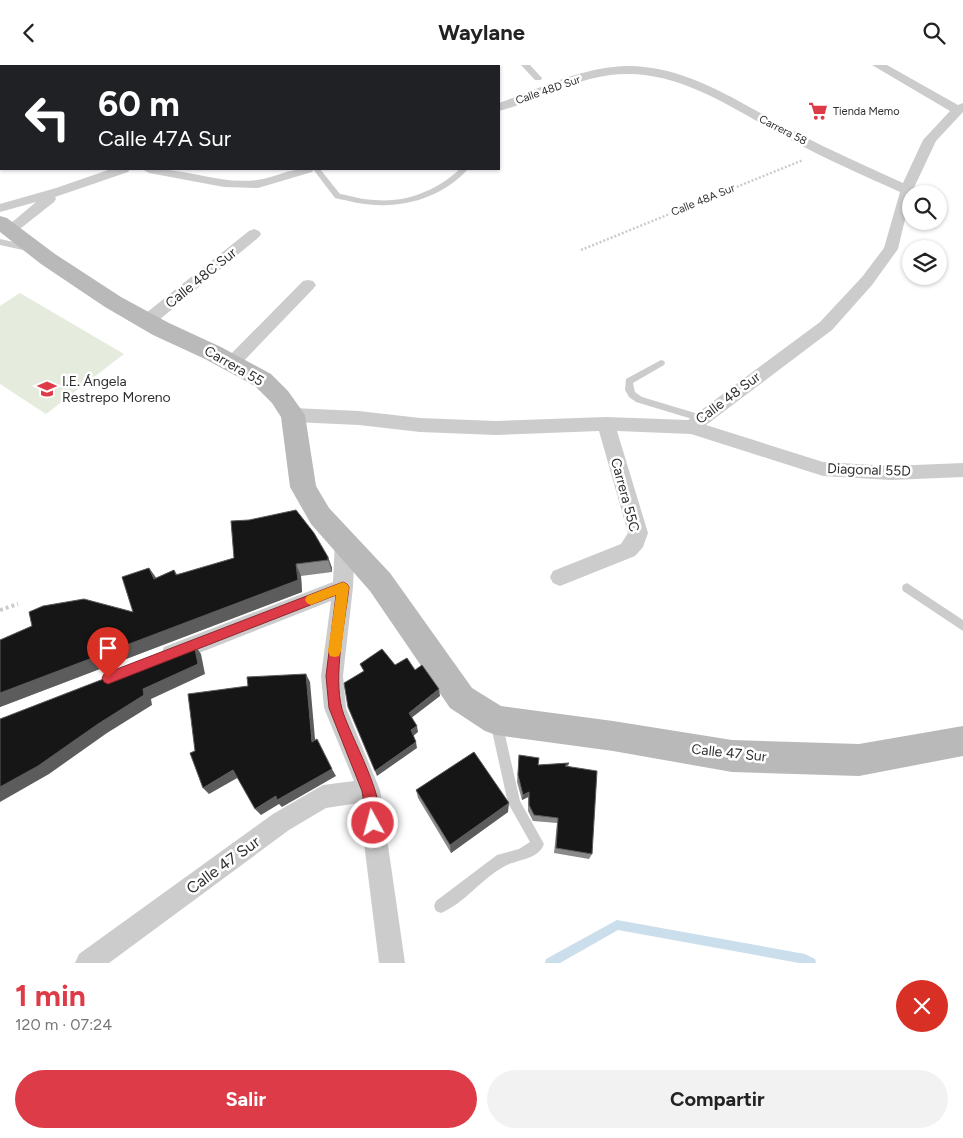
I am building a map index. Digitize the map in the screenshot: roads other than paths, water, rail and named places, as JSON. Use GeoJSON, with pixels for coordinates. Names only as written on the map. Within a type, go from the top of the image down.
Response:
{"type":"FeatureCollection","features":[{"type":"Feature","properties":{"kind":"main road","name":"Carrera 55"},"geometry":{"type":"LineString","coordinates":[[4,231],[113,302],[264,380],[293,415],[303,487],[320,516],[345,541],[380,582],[461,697],[496,720]]}},
{"type":"Feature","properties":{"kind":"main road","name":"Calle 47 Sur"},"geometry":{"type":"LineString","coordinates":[[496,720],[613,736],[732,756],[859,760],[963,741]]}},
{"type":"Feature","properties":{"kind":"street"},"geometry":{"type":"LineString","coordinates":[[525,65],[538,78]]}},
{"type":"Feature","properties":{"kind":"street"},"geometry":{"type":"LineString","coordinates":[[878,65],[961,109]]}},
{"type":"Feature","properties":{"kind":"street","name":"Calle 48D Sur"},"geometry":{"type":"LineString","coordinates":[[500,107],[587,77],[625,67],[658,72]]}},
{"type":"Feature","properties":{"kind":"street","name":"Carrera 58"},"geometry":{"type":"LineString","coordinates":[[658,72],[705,90],[902,188]]}},
{"type":"Feature","properties":{"kind":"street","name":"Calle 48 Sur"},"geometry":{"type":"LineString","coordinates":[[909,185],[930,141],[961,109]]}},
{"type":"Feature","properties":{"kind":"street"},"geometry":{"type":"LineString","coordinates":[[0,208],[61,191],[121,170]]}},
{"type":"Feature","properties":{"kind":"street"},"geometry":{"type":"LineString","coordinates":[[167,171],[224,183],[258,184],[304,170]]}},
{"type":"Feature","properties":{"kind":"street"},"geometry":{"type":"LineString","coordinates":[[4,231],[61,191]]}},
{"type":"Feature","properties":{"kind":"street","name":"Calle 48 Sur"},"geometry":{"type":"LineString","coordinates":[[293,415],[420,425],[496,428],[696,422],[826,326],[867,281],[891,249],[902,208]]}},
{"type":"Feature","properties":{"kind":"street","name":"Calle 48C Sur"},"geometry":{"type":"LineString","coordinates":[[147,321],[254,234]]}},
{"type":"Feature","properties":{"kind":"street"},"geometry":{"type":"LineString","coordinates":[[232,363],[308,285]]}},
{"type":"Feature","properties":{"kind":"street","name":"Diagonal 55D"},"geometry":{"type":"LineString","coordinates":[[696,422],[823,469],[891,473],[963,470]]}},
{"type":"Feature","properties":{"kind":"street","name":"Carrera 55C"},"geometry":{"type":"LineString","coordinates":[[560,577],[628,550],[636,541],[638,533],[606,424]]}},
{"type":"Feature","properties":{"kind":"street"},"geometry":{"type":"LineString","coordinates":[[345,541],[343,587],[332,676],[335,708],[369,791],[392,963]]}},
{"type":"Feature","properties":{"kind":"street"},"geometry":{"type":"LineString","coordinates":[[157,659],[343,587]]}},
{"type":"Feature","properties":{"kind":"street","name":"Calle 47 Sur"},"geometry":{"type":"LineString","coordinates":[[88,963],[281,822],[323,797],[369,791]]}},
{"type":"Feature","properties":{"kind":"lane"},"geometry":{"type":"LineString","coordinates":[[317,170],[338,196],[376,203],[409,200],[442,188],[463,170]]}},
{"type":"Feature","properties":{"kind":"lane"},"geometry":{"type":"LineString","coordinates":[[661,363],[628,381],[628,389],[639,399],[696,422]]}},
{"type":"Feature","properties":{"kind":"lane"},"geometry":{"type":"LineString","coordinates":[[907,588],[963,626]]}},
{"type":"Feature","properties":{"kind":"lane"},"geometry":{"type":"LineString","coordinates":[[441,906],[502,860],[522,855],[538,845],[514,803],[496,720]]}},
{"type":"Feature","properties":{"kind":"waterway"},"geometry":{"type":"LineString","coordinates":[[550,963],[617,925],[805,959],[811,963]]}},
{"type":"Feature","properties":{"kind":"place","name":"Tienda Memo"},"geometry":{"type":"Point","coordinates":[818,111]}},
{"type":"Feature","properties":{"kind":"place","name":"I.E. Ángela Restrepo Moreno"},"geometry":{"type":"Point","coordinates":[47,389]}}]}
